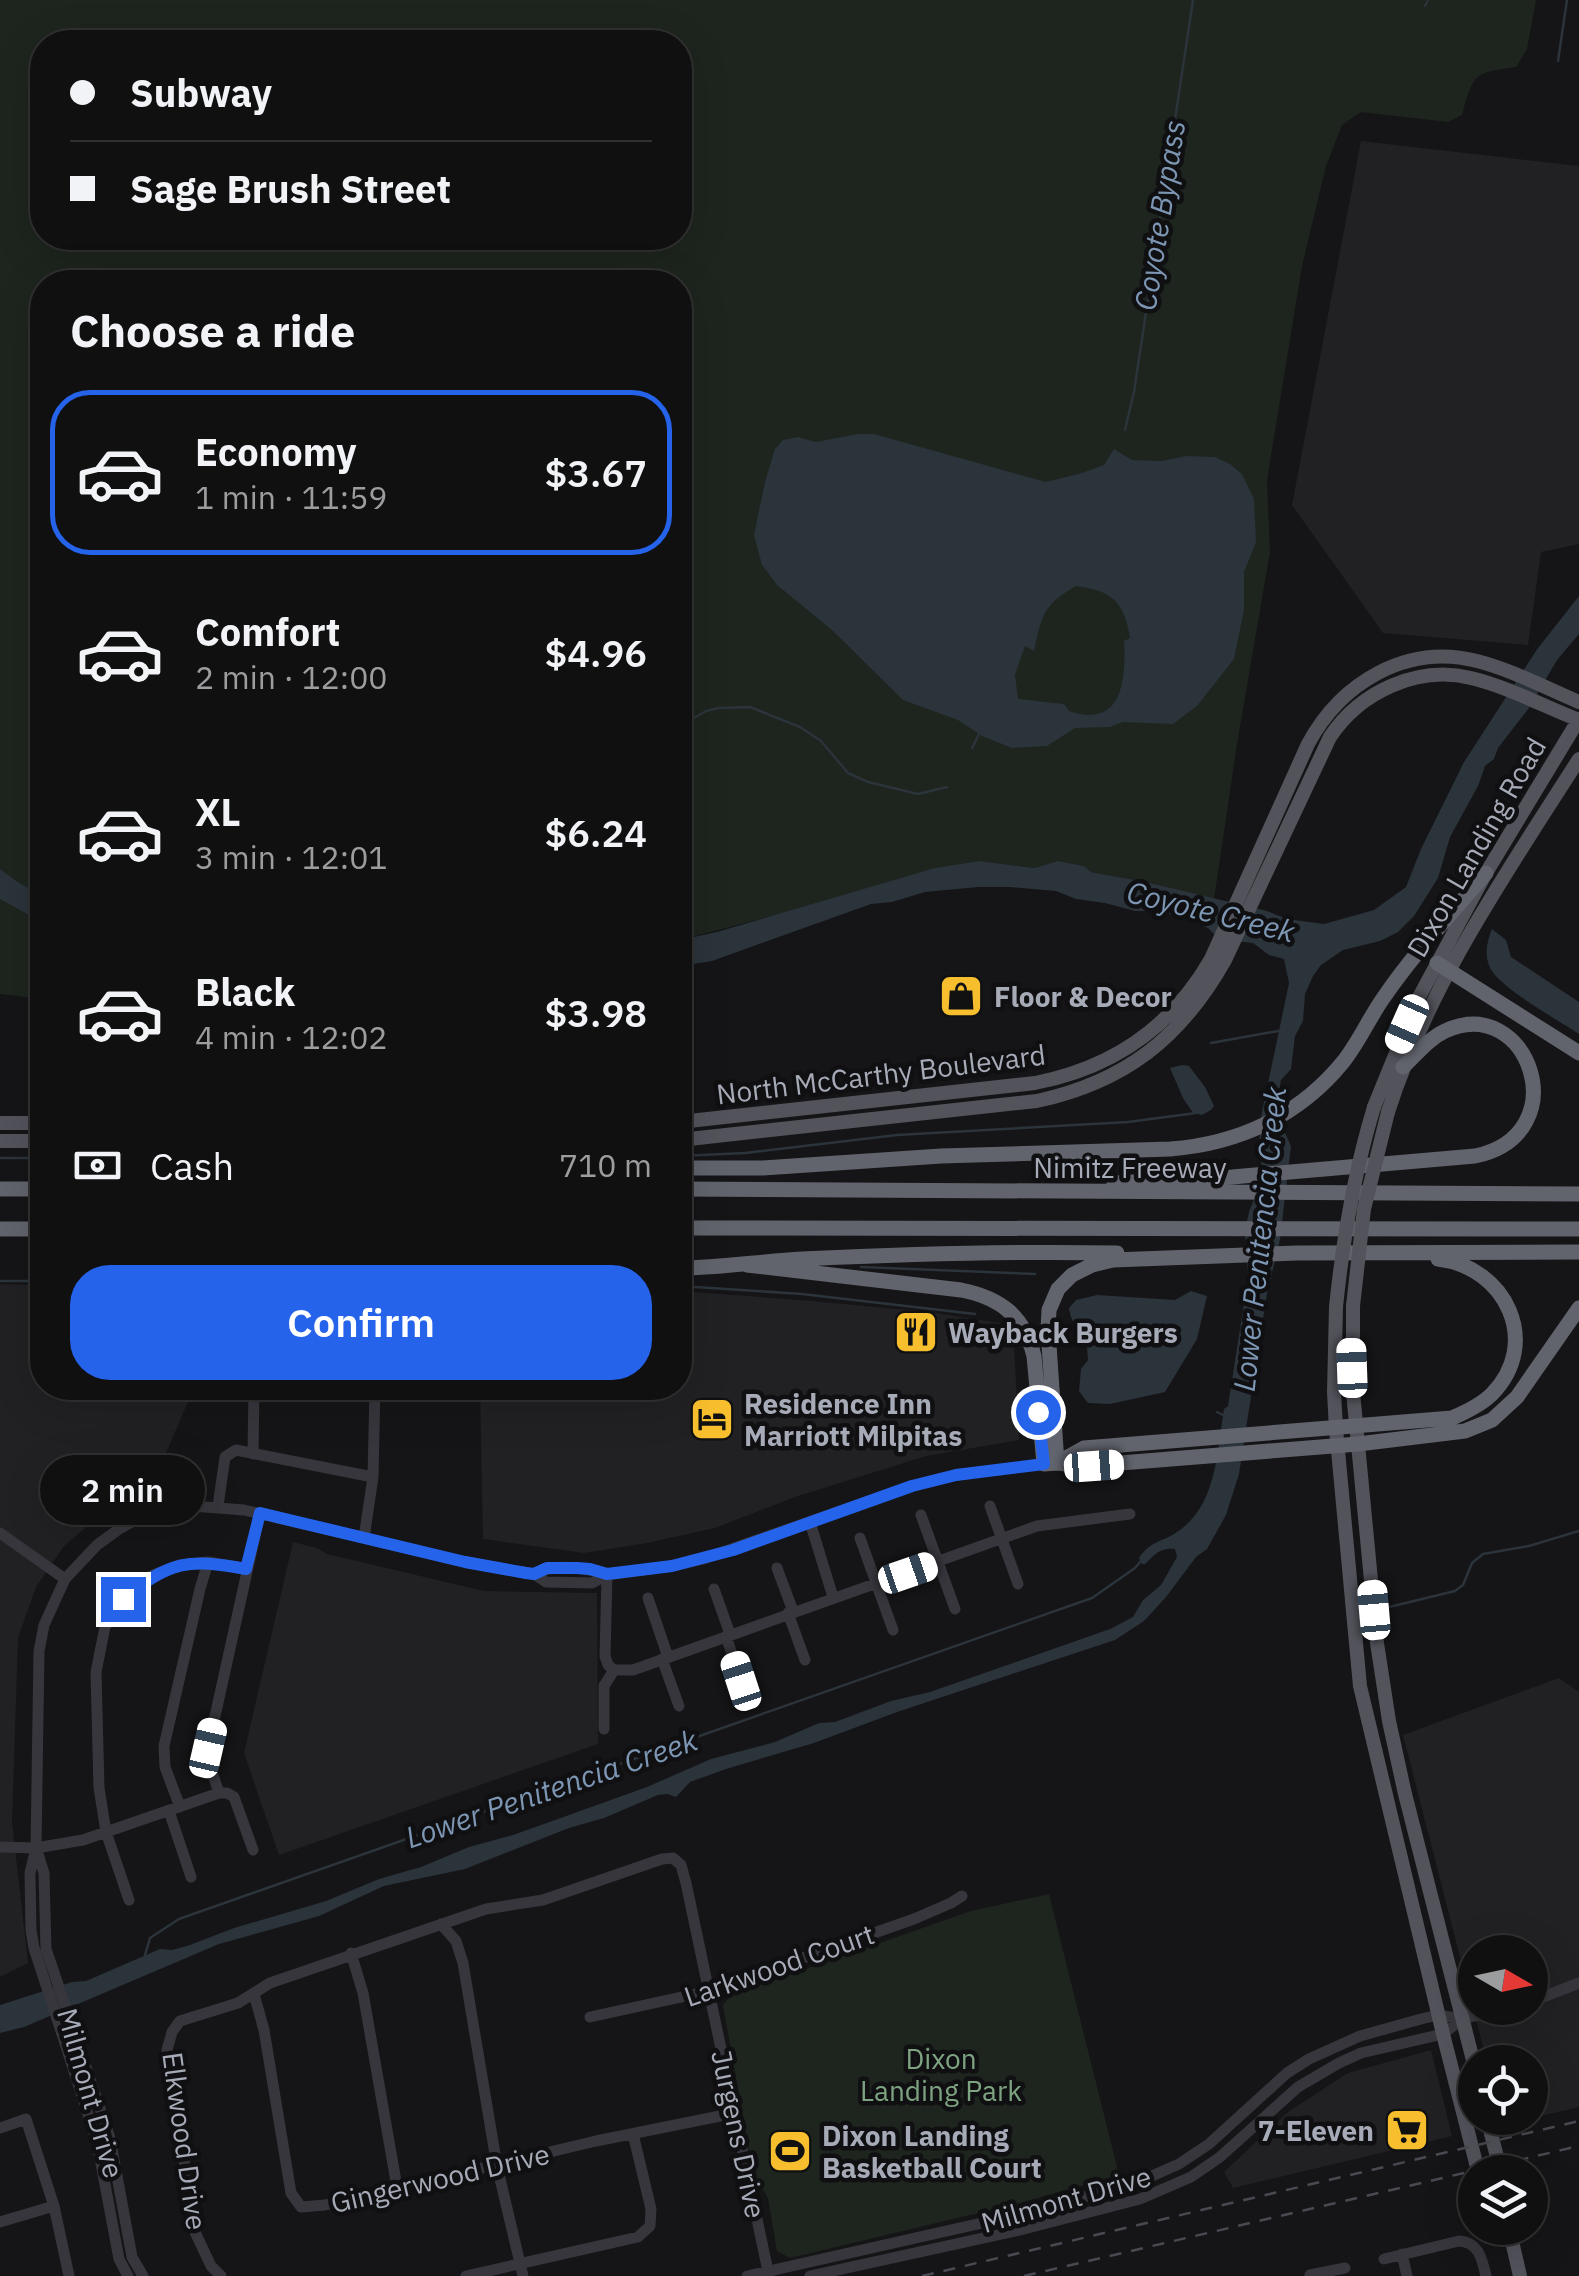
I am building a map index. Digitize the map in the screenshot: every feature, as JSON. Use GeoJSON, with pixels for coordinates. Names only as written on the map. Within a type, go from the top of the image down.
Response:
{"type":"FeatureCollection","features":[{"type":"Feature","properties":{"kind":"highway"},"geometry":{"type":"LineString","coordinates":[[692,1168],[1198,1147],[1262,1128],[1320,1087],[1345,1060],[1385,996],[1486,873]]}},
{"type":"Feature","properties":{"kind":"highway"},"geometry":{"type":"LineString","coordinates":[[1444,967],[1579,1053]]}},
{"type":"Feature","properties":{"kind":"highway"},"geometry":{"type":"LineString","coordinates":[[1226,1185],[1308,1170],[1486,1154],[1517,1137],[1535,1108],[1537,1084],[1530,1062],[1516,1042],[1497,1030],[1452,1028],[1431,1040],[1403,1068]]}},
{"type":"Feature","properties":{"kind":"highway","name":"Nimitz Freeway"},"geometry":{"type":"LineString","coordinates":[[692,1189],[970,1192],[1226,1185],[1306,1193],[1579,1194]]}},
{"type":"Feature","properties":{"kind":"highway"},"geometry":{"type":"LineString","coordinates":[[0,1190],[30,1189]]}},
{"type":"Feature","properties":{"kind":"highway"},"geometry":{"type":"LineString","coordinates":[[692,1228],[1579,1229]]}},
{"type":"Feature","properties":{"kind":"highway"},"geometry":{"type":"LineString","coordinates":[[0,1229],[30,1229]]}},
{"type":"Feature","properties":{"kind":"highway"},"geometry":{"type":"LineString","coordinates":[[692,1267],[765,1260],[1039,1252],[1216,1255]]}},
{"type":"Feature","properties":{"kind":"highway"},"geometry":{"type":"LineString","coordinates":[[1050,1463],[1050,1310],[1058,1290],[1072,1275],[1092,1265],[1113,1260],[1216,1255],[1579,1252]]}},
{"type":"Feature","properties":{"kind":"highway"},"geometry":{"type":"LineString","coordinates":[[1050,1463],[1084,1448],[1197,1440],[1261,1443],[1358,1435],[1452,1418],[1472,1409],[1500,1385],[1511,1362],[1514,1324],[1504,1299],[1477,1270],[1467,1265],[1374,1254]]}},
{"type":"Feature","properties":{"kind":"highway"},"geometry":{"type":"LineString","coordinates":[[748,1264],[961,1290],[984,1295],[1004,1306],[1020,1321],[1030,1341],[1050,1463]]}},
{"type":"Feature","properties":{"kind":"highway"},"geometry":{"type":"LineString","coordinates":[[1358,1435],[1450,1434],[1492,1420],[1517,1397],[1579,1308]]}},
{"type":"Feature","properties":{"kind":"highway"},"geometry":{"type":"LineString","coordinates":[[1050,1463],[1083,1466],[1194,1458],[1261,1443]]}},
{"type":"Feature","properties":{"kind":"main road","name":"North McCarthy Boulevard"},"geometry":{"type":"LineString","coordinates":[[1270,848],[1316,728],[1337,702],[1382,670],[1430,658],[1461,658],[1506,671],[1579,702]]}},
{"type":"Feature","properties":{"kind":"main road","name":"North McCarthy Boulevard"},"geometry":{"type":"LineString","coordinates":[[692,1139],[1037,1101],[1101,1081],[1145,1056],[1174,1031],[1206,993],[1270,848],[1330,737],[1362,702],[1402,681],[1459,676],[1498,686],[1579,719]]}},
{"type":"Feature","properties":{"kind":"main road","name":"Dixon Landing Road"},"geometry":{"type":"LineString","coordinates":[[1474,2155],[1360,1686],[1334,1392],[1336,1307],[1348,1207],[1359,1156],[1403,1068],[1486,873],[1579,719]]}},
{"type":"Feature","properties":{"kind":"main road"},"geometry":{"type":"LineString","coordinates":[[1316,728],[1330,737]]}},
{"type":"Feature","properties":{"kind":"main road","name":"Dixon Landing Road"},"geometry":{"type":"LineString","coordinates":[[1458,2002],[1405,1794],[1377,1643],[1353,1392],[1353,1306],[1381,1109],[1410,1016],[1480,916],[1579,759]]}},
{"type":"Feature","properties":{"kind":"main road","name":"North McCarthy Boulevard"},"geometry":{"type":"LineString","coordinates":[[692,1121],[1035,1083],[1080,1072],[1122,1052],[1160,1024],[1218,960]]}},
{"type":"Feature","properties":{"kind":"main road"},"geometry":{"type":"LineString","coordinates":[[826,1107],[828,1125]]}},
{"type":"Feature","properties":{"kind":"main road"},"geometry":{"type":"LineString","coordinates":[[0,1123],[30,1123]]}},
{"type":"Feature","properties":{"kind":"main road"},"geometry":{"type":"LineString","coordinates":[[0,1141],[30,1141]]}},
{"type":"Feature","properties":{"kind":"main road"},"geometry":{"type":"LineString","coordinates":[[1512,2245],[1520,2276]]}},
{"type":"Feature","properties":{"kind":"street"},"geometry":{"type":"LineString","coordinates":[[253,1454],[254,1400]]}},
{"type":"Feature","properties":{"kind":"street"},"geometry":{"type":"LineString","coordinates":[[364,1538],[373,1477],[375,1400]]}},
{"type":"Feature","properties":{"kind":"street"},"geometry":{"type":"LineString","coordinates":[[218,1506],[225,1457],[236,1450],[373,1477]]}},
{"type":"Feature","properties":{"kind":"street","name":"Milmont Drive"},"geometry":{"type":"LineString","coordinates":[[143,2276],[132,2256],[110,2138],[31,1930],[38,1650],[44,1625],[65,1580],[97,1545],[142,1517],[192,1506],[218,1506],[492,1568],[534,1574],[547,1568],[577,1568],[607,1574],[704,1559],[912,1486],[956,1475],[1050,1463]]}},
{"type":"Feature","properties":{"kind":"street"},"geometry":{"type":"LineString","coordinates":[[990,1506],[1018,1584]]}},
{"type":"Feature","properties":{"kind":"street"},"geometry":{"type":"LineString","coordinates":[[219,1793],[208,1748],[260,1513]]}},
{"type":"Feature","properties":{"kind":"street"},"geometry":{"type":"LineString","coordinates":[[607,1574],[605,1656],[614,1670],[633,1670],[1037,1526],[1130,1514]]}},
{"type":"Feature","properties":{"kind":"street"},"geometry":{"type":"LineString","coordinates":[[922,1515],[955,1608]]}},
{"type":"Feature","properties":{"kind":"street"},"geometry":{"type":"LineString","coordinates":[[810,1522],[833,1597]]}},
{"type":"Feature","properties":{"kind":"street"},"geometry":{"type":"LineString","coordinates":[[0,1533],[65,1580]]}},
{"type":"Feature","properties":{"kind":"street"},"geometry":{"type":"LineString","coordinates":[[860,1538],[892,1630]]}},
{"type":"Feature","properties":{"kind":"street"},"geometry":{"type":"LineString","coordinates":[[129,1900],[106,1832],[98,1788],[96,1672],[105,1628],[123,1599],[151,1576],[180,1565],[208,1562],[246,1569]]}},
{"type":"Feature","properties":{"kind":"street"},"geometry":{"type":"LineString","coordinates":[[191,1877],[165,1768],[164,1746],[208,1562]]}},
{"type":"Feature","properties":{"kind":"street"},"geometry":{"type":"LineString","coordinates":[[777,1568],[805,1660]]}},
{"type":"Feature","properties":{"kind":"street"},"geometry":{"type":"LineString","coordinates":[[714,1590],[741,1681]]}},
{"type":"Feature","properties":{"kind":"street"},"geometry":{"type":"LineString","coordinates":[[648,1598],[679,1706]]}},
{"type":"Feature","properties":{"kind":"street"},"geometry":{"type":"LineString","coordinates":[[604,1729],[604,1686],[614,1670]]}},
{"type":"Feature","properties":{"kind":"street"},"geometry":{"type":"LineString","coordinates":[[0,1847],[36,1848],[83,1840],[227,1793],[234,1797],[253,1850]]}},
{"type":"Feature","properties":{"kind":"street","name":"Elkwood Drive"},"geometry":{"type":"LineString","coordinates":[[221,2276],[211,2266],[195,2232],[167,2050],[180,2021],[238,2002],[270,1983],[351,1953],[486,1909],[543,1900],[662,1859],[673,1858],[682,1866]]}},
{"type":"Feature","properties":{"kind":"street","name":"Jurgens Drive"},"geometry":{"type":"LineString","coordinates":[[682,1866],[769,2274]]}},
{"type":"Feature","properties":{"kind":"street","name":"Larkwood Court"},"geometry":{"type":"LineString","coordinates":[[590,2017],[709,1991],[914,1918],[962,1896]]}},
{"type":"Feature","properties":{"kind":"street"},"geometry":{"type":"LineString","coordinates":[[441,1924],[456,1941],[462,1962],[497,2166],[521,2270]]}},
{"type":"Feature","properties":{"kind":"street"},"geometry":{"type":"LineString","coordinates":[[351,1953],[362,1993],[397,2187]]}},
{"type":"Feature","properties":{"kind":"street"},"geometry":{"type":"LineString","coordinates":[[1548,1995],[1579,1983]]}},
{"type":"Feature","properties":{"kind":"street","name":"Gingerwood Drive"},"geometry":{"type":"LineString","coordinates":[[254,1994],[264,2030],[291,2193],[301,2207],[325,2205],[735,2113]]}},
{"type":"Feature","properties":{"kind":"street","name":"Milmont Drive"},"geometry":{"type":"LineString","coordinates":[[747,2276],[1018,2215],[1136,2183],[1179,2164],[1209,2144],[1308,2058],[1360,2036],[1438,2014],[1458,2017]]}},
{"type":"Feature","properties":{"kind":"street","name":"Milmont Drive"},"geometry":{"type":"LineString","coordinates":[[810,2276],[1140,2199],[1192,2177],[1298,2087],[1339,2063],[1442,2034],[1458,2021]]}},
{"type":"Feature","properties":{"kind":"street","name":"Milmont Drive"},"geometry":{"type":"LineString","coordinates":[[68,2030],[97,2142],[119,2259],[128,2276]]}},
{"type":"Feature","properties":{"kind":"street"},"geometry":{"type":"LineString","coordinates":[[0,2128],[26,2119],[54,2206],[69,2276]]}},
{"type":"Feature","properties":{"kind":"street"},"geometry":{"type":"LineString","coordinates":[[466,2276],[521,2270],[638,2236],[650,2226],[650,2208],[634,2134]]}},
{"type":"Feature","properties":{"kind":"street"},"geometry":{"type":"LineString","coordinates":[[0,2222],[54,2206]]}},
{"type":"Feature","properties":{"kind":"street"},"geometry":{"type":"LineString","coordinates":[[1384,2258],[1467,2242],[1482,2259],[1486,2276]]}},
{"type":"Feature","properties":{"kind":"street"},"geometry":{"type":"LineString","coordinates":[[1402,2254],[1407,2276]]}},
{"type":"Feature","properties":{"kind":"street"},"geometry":{"type":"LineString","coordinates":[[1310,2275],[1345,2268]]}},
{"type":"Feature","properties":{"kind":"shaded area"},"geometry":{"type":"Polygon","coordinates":[[[1361,141],[1579,166],[1579,544],[1541,552],[1528,645],[1383,633],[1292,505],[1361,141]]]}},
{"type":"Feature","properties":{"kind":"shaded area"},"geometry":{"type":"Polygon","coordinates":[[[0,1284],[30,1285],[30,1400],[189,1400],[150,1490],[104,1512],[64,1546],[36,1587],[18,1638],[12,1822],[28,1963],[0,1977],[0,1284]]]}},
{"type":"Feature","properties":{"kind":"shaded area"},"geometry":{"type":"Polygon","coordinates":[[[692,1292],[928,1312],[1000,1323],[1014,1346],[1019,1440],[926,1456],[795,1497],[715,1528],[647,1543],[584,1553],[483,1539],[480,1400],[692,1400],[692,1292]]]}},
{"type":"Feature","properties":{"kind":"shaded area"},"geometry":{"type":"Polygon","coordinates":[[[293,1542],[327,1554],[484,1591],[597,1593],[598,1744],[279,1855],[244,1753],[293,1542]]]}},
{"type":"Feature","properties":{"kind":"shaded area"},"geometry":{"type":"Polygon","coordinates":[[[1559,1678],[1579,1692],[1579,2107],[1548,2114],[1548,2045],[1483,2045],[1477,2025],[1548,2025],[1548,1935],[1458,1935],[1458,1949],[1403,1735],[1559,1678]]]}},
{"type":"Feature","properties":{"kind":"shaded area"},"geometry":{"type":"Polygon","coordinates":[[[1431,2050],[1452,2136],[1233,2188],[1224,2172],[1288,2112],[1348,2073],[1431,2050]]]}},
{"type":"Feature","properties":{"kind":"green space"},"geometry":{"type":"Polygon","coordinates":[[[0,0],[1536,0],[1527,49],[1516,67],[1477,78],[1462,115],[1448,122],[1361,112],[1342,125],[1326,166],[1302,266],[1267,480],[1270,552],[1214,899],[1058,861],[1034,868],[980,861],[692,937],[692,270],[30,270],[30,998],[0,994],[0,0]]]}},
{"type":"Feature","properties":{"kind":"green space","name":"Dixon Landing Park"},"geometry":{"type":"Polygon","coordinates":[[[1049,1894],[1119,2175],[790,2258],[777,2251],[768,2198],[753,2173],[723,2005],[731,1995],[971,1911],[1049,1894]]]}},
{"type":"Feature","properties":{"kind":"water"},"geometry":{"type":"Polygon","coordinates":[[[874,434],[1046,482],[1104,465],[1114,449],[1132,460],[1215,457],[1230,464],[1242,474],[1254,499],[1256,542],[1244,572],[1244,610],[1234,659],[1197,706],[1173,724],[1123,722],[1110,727],[1075,728],[1047,746],[1012,748],[982,736],[958,720],[903,700],[833,631],[777,585],[762,565],[754,535],[775,449],[783,440],[798,437],[816,442],[874,434]],[[1076,586],[1046,612],[1034,651],[1025,646],[1015,675],[1018,699],[1064,704],[1069,711],[1087,715],[1100,713],[1117,698],[1124,671],[1124,641],[1130,638],[1124,615],[1114,600],[1099,591],[1076,586]]]}},
{"type":"Feature","properties":{"kind":"water","name":"Coyote Creek"},"geometry":{"type":"Polygon","coordinates":[[[1579,596],[1579,634],[1557,660],[1494,759],[1485,766],[1450,837],[1438,878],[1414,916],[1398,932],[1343,950],[1321,965],[1305,994],[1291,1069],[1281,1080],[1275,1111],[1291,1146],[1280,1240],[1267,1293],[1239,1474],[1226,1515],[1207,1549],[1196,1557],[1144,1621],[1115,1640],[690,1782],[676,1797],[658,1795],[465,1869],[384,1886],[319,1916],[219,1944],[24,2027],[0,2033],[0,2005],[86,1981],[160,1949],[190,1945],[326,1901],[469,1847],[647,1787],[711,1759],[930,1692],[1110,1629],[1133,1617],[1143,1600],[1161,1585],[1177,1557],[1175,1549],[1166,1549],[1145,1564],[1139,1558],[1190,1521],[1208,1493],[1217,1460],[1248,1278],[1245,1230],[1262,1167],[1261,1117],[1289,983],[1284,959],[1269,955],[1253,943],[1224,940],[1185,917],[1135,911],[1056,891],[1010,887],[925,892],[871,904],[712,961],[692,964],[692,937],[935,868],[980,861],[1034,868],[1058,861],[1287,919],[1324,924],[1374,910],[1406,887],[1464,762],[1538,648],[1579,596]]]}},
{"type":"Feature","properties":{"kind":"water"},"geometry":{"type":"Polygon","coordinates":[[[0,869],[30,889],[30,915],[0,899],[0,869]]]}},
{"type":"Feature","properties":{"kind":"water"},"geometry":{"type":"Polygon","coordinates":[[[1492,929],[1506,940],[1511,957],[1579,1002],[1579,1034],[1496,976],[1487,958],[1492,929]]]}},
{"type":"Feature","properties":{"kind":"water"},"geometry":{"type":"Polygon","coordinates":[[[1189,1066],[1214,1106],[1202,1115],[1193,1113],[1170,1068],[1189,1066]]]}},
{"type":"Feature","properties":{"kind":"water"},"geometry":{"type":"Polygon","coordinates":[[[1191,1291],[1207,1296],[1197,1339],[1165,1392],[1110,1404],[1088,1403],[1079,1391],[1081,1369],[1088,1360],[1086,1332],[1074,1323],[1069,1308],[1076,1300],[1097,1295],[1175,1300],[1191,1291]]]}},
{"type":"Feature","properties":{"kind":"waterway","name":"Coyote Bypass"},"geometry":{"type":"LineString","coordinates":[[1125,430],[1193,0]]}},
{"type":"Feature","properties":{"kind":"waterway"},"geometry":{"type":"LineString","coordinates":[[1425,6],[1428,0]]}},
{"type":"Feature","properties":{"kind":"waterway"},"geometry":{"type":"LineString","coordinates":[[1558,61],[1567,0]]}},
{"type":"Feature","properties":{"kind":"waterway","name":"Coyote Bypass"},"geometry":{"type":"LineString","coordinates":[[692,719],[718,708],[750,707],[800,727],[821,741],[848,773],[868,782],[918,794],[947,787]]}},
{"type":"Feature","properties":{"kind":"waterway","name":"Coyote Bypass"},"geometry":{"type":"LineString","coordinates":[[972,748],[980,732]]}},
{"type":"Feature","properties":{"kind":"waterway"},"geometry":{"type":"LineString","coordinates":[[1211,1043],[1278,1031]]}},
{"type":"Feature","properties":{"kind":"waterway"},"geometry":{"type":"LineString","coordinates":[[692,1155],[897,1135],[1128,1122],[1196,1113]]}},
{"type":"Feature","properties":{"kind":"waterway"},"geometry":{"type":"LineString","coordinates":[[0,1158],[30,1158]]}},
{"type":"Feature","properties":{"kind":"waterway"},"geometry":{"type":"LineString","coordinates":[[861,1267],[1035,1274]]}},
{"type":"Feature","properties":{"kind":"waterway"},"geometry":{"type":"LineString","coordinates":[[0,1281],[30,1281]]}},
{"type":"Feature","properties":{"kind":"waterway"},"geometry":{"type":"LineString","coordinates":[[692,1287],[802,1294],[975,1314]]}},
{"type":"Feature","properties":{"kind":"waterway"},"geometry":{"type":"LineString","coordinates":[[1217,1412],[1223,1415]]}},
{"type":"Feature","properties":{"kind":"waterway"},"geometry":{"type":"LineString","coordinates":[[1381,1609],[1455,1591],[1463,1585],[1472,1563],[1483,1554],[1579,1531]]}},
{"type":"Feature","properties":{"kind":"waterway","name":"Lower Penitencia Creek"},"geometry":{"type":"LineString","coordinates":[[145,1955],[150,1938],[179,1919],[1092,1598],[1141,1561]]}},
{"type":"Feature","properties":{"kind":"railway"},"geometry":{"type":"LineString","coordinates":[[922,2276],[1579,2121]]}},
{"type":"Feature","properties":{"kind":"railway"},"geometry":{"type":"LineString","coordinates":[[1024,2276],[1579,2146]]}},
{"type":"Feature","properties":{"kind":"place","name":"Floor & Decor"},"geometry":{"type":"Point","coordinates":[961,996]}},
{"type":"Feature","properties":{"kind":"place","name":"Wayback Burgers"},"geometry":{"type":"Point","coordinates":[916,1332]}},
{"type":"Feature","properties":{"kind":"place","name":"Residence Inn Marriott Milpitas"},"geometry":{"type":"Point","coordinates":[712,1419]}},
{"type":"Feature","properties":{"kind":"place","name":"7-Eleven"},"geometry":{"type":"Point","coordinates":[1407,2130]}},
{"type":"Feature","properties":{"kind":"place","name":"Dixon Landing Basketball Court"},"geometry":{"type":"Point","coordinates":[790,2151]}},
{"type":"Feature","properties":{"kind":"route"},"geometry":{"type":"LineString","coordinates":[[123,1599],[151,1576],[180,1565],[208,1562],[246,1569],[260,1513],[526,1573],[577,1568],[607,1574],[672,1566],[733,1550],[912,1486],[998,1468],[1044,1464],[1038,1412]]}}]}
